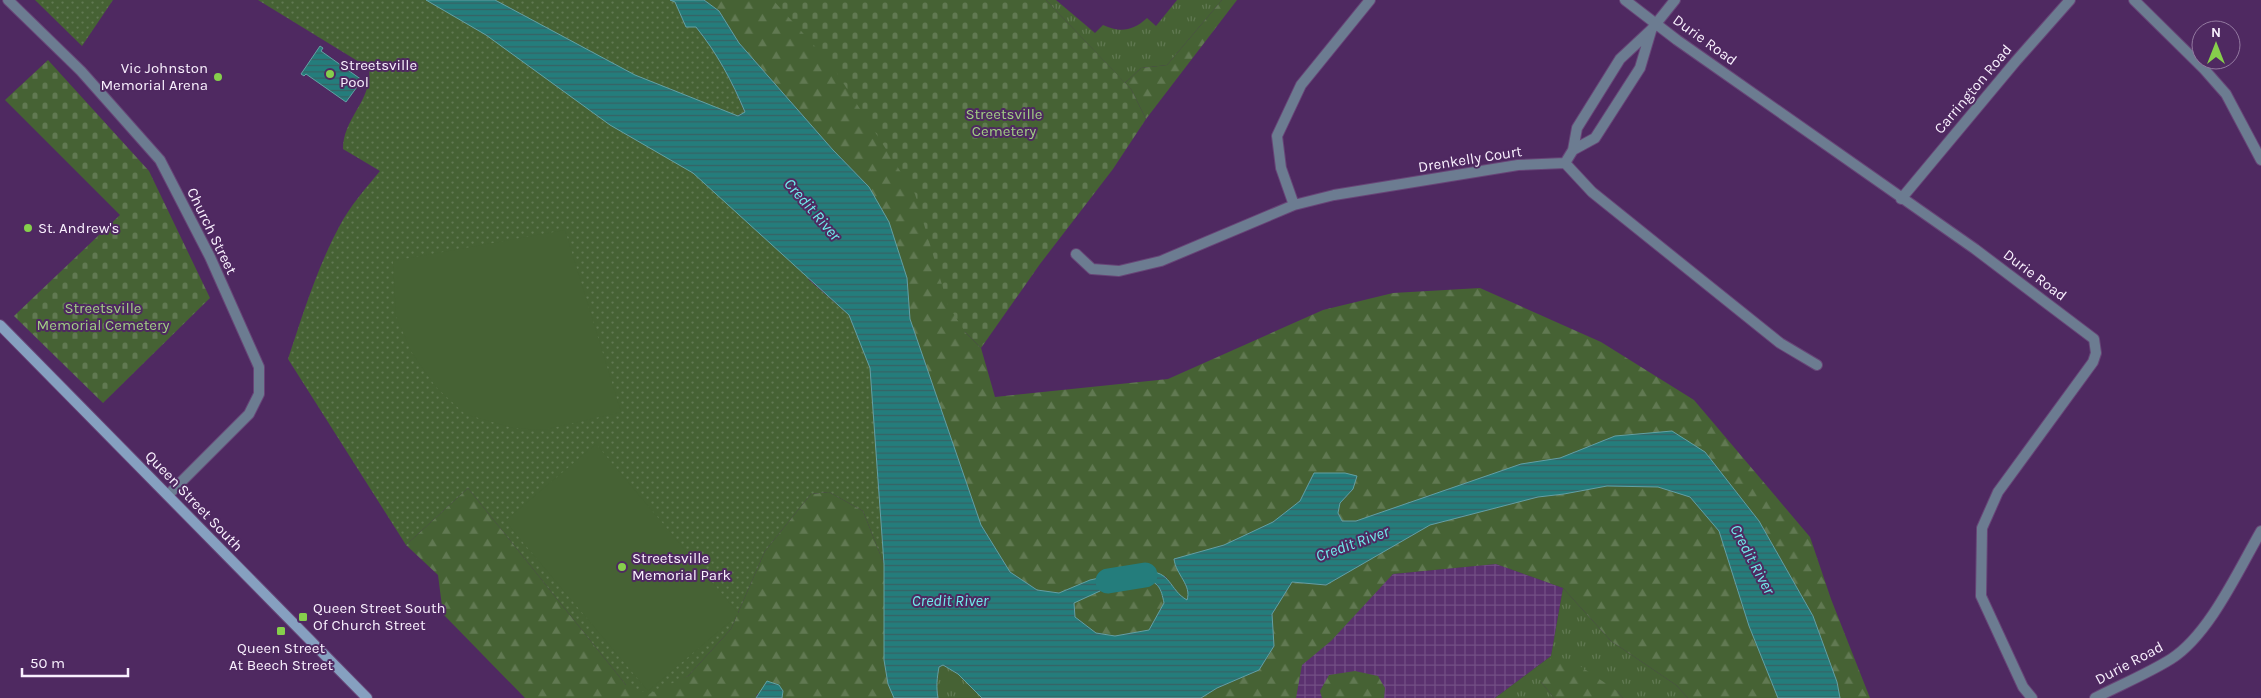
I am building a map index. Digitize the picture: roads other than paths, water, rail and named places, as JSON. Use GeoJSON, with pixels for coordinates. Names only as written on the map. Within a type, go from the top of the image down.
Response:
{"type":"FeatureCollection","features":[{"type":"Feature","properties":{"kind":"main road","name":"Queen Street South"},"geometry":{"type":"LineString","coordinates":[[0,325],[366,698]]}},
{"type":"Feature","properties":{"kind":"street","name":"Church Street"},"geometry":{"type":"LineString","coordinates":[[8,0],[81,71],[160,160],[210,257],[259,367],[259,394],[249,414],[168,495]]}},
{"type":"Feature","properties":{"kind":"street"},"geometry":{"type":"LineString","coordinates":[[1294,204],[1281,168],[1277,136],[1301,84],[1370,0]]}},
{"type":"Feature","properties":{"kind":"street","name":"Durie Road"},"geometry":{"type":"LineString","coordinates":[[1625,0],[1653,27],[1975,249],[2094,339],[2096,353],[2093,362],[1998,492],[1982,528],[1981,596],[2023,687],[2032,698]]}},
{"type":"Feature","properties":{"kind":"street"},"geometry":{"type":"LineString","coordinates":[[1675,0],[1653,27],[1620,59],[1577,128],[1572,150],[1565,163],[1592,192],[1773,337],[1817,365]]}},
{"type":"Feature","properties":{"kind":"street","name":"Carrington Road"},"geometry":{"type":"LineString","coordinates":[[1901,199],[2016,60],[2070,0]]}},
{"type":"Feature","properties":{"kind":"street"},"geometry":{"type":"LineString","coordinates":[[2134,0],[2204,69],[2226,94],[2261,160]]}},
{"type":"Feature","properties":{"kind":"street"},"geometry":{"type":"LineString","coordinates":[[1572,150],[1595,138],[1640,68],[1653,27]]}},
{"type":"Feature","properties":{"kind":"street","name":"Drenkelly Court"},"geometry":{"type":"LineString","coordinates":[[1076,254],[1092,268],[1119,271],[1161,261],[1294,204],[1334,195],[1518,165],[1565,163]]}},
{"type":"Feature","properties":{"kind":"street","name":"Durie Road"},"geometry":{"type":"LineString","coordinates":[[2095,698],[2171,659],[2191,642],[2212,616],[2261,531]]}},
{"type":"Feature","properties":{"kind":"water","name":"Credit River"},"geometry":{"type":"Polygon","coordinates":[[[426,0],[495,0],[635,75],[738,116],[745,112],[724,68],[696,27],[686,27],[675,2],[670,0],[704,0],[719,11],[739,43],[833,150],[869,187],[889,222],[907,278],[910,319],[981,525],[1010,572],[1037,590],[1059,593],[1090,580],[1108,576],[1107,585],[1100,591],[1074,603],[1075,617],[1096,633],[1115,636],[1149,630],[1164,603],[1162,593],[1158,587],[1153,582],[1144,578],[1146,572],[1154,572],[1165,577],[1181,596],[1187,600],[1186,585],[1175,565],[1174,559],[1224,545],[1273,522],[1300,501],[1314,473],[1345,473],[1357,476],[1353,489],[1340,503],[1338,513],[1342,521],[1356,521],[1521,464],[1560,458],[1615,436],[1672,431],[1705,452],[1759,521],[1813,616],[1837,682],[1840,698],[1778,698],[1749,626],[1719,531],[1690,497],[1658,487],[1607,486],[1538,497],[1430,525],[1326,585],[1292,582],[1272,614],[1274,646],[1259,670],[1217,688],[1201,698],[982,698],[958,674],[943,665],[939,667],[938,671],[938,698],[894,698],[888,684],[884,660],[884,564],[870,368],[849,315],[693,173],[610,125],[486,35],[426,0]]]}},
{"type":"Feature","properties":{"kind":"water","name":"Streetsville Pool"},"geometry":{"type":"Polygon","coordinates":[[[320,46],[323,48],[321,51],[362,80],[346,102],[306,74],[304,76],[301,74],[320,46]]]}},
{"type":"Feature","properties":{"kind":"water"},"geometry":{"type":"Polygon","coordinates":[[[767,681],[779,685],[783,691],[782,698],[756,698],[767,681]]]}},
{"type":"Feature","properties":{"kind":"waterway","name":"Credit River"},"geometry":{"type":"LineString","coordinates":[[1108,581],[1145,575]]}},
{"type":"Feature","properties":{"kind":"place","name":"Streetsville Pool"},"geometry":{"type":"Point","coordinates":[330,74]}},
{"type":"Feature","properties":{"kind":"place","name":"Vic Johnston Memorial Arena"},"geometry":{"type":"Point","coordinates":[218,77]}},
{"type":"Feature","properties":{"kind":"place","name":"St. Andrew's"},"geometry":{"type":"Point","coordinates":[28,228]}},
{"type":"Feature","properties":{"kind":"place","name":"Streetsville Memorial Park"},"geometry":{"type":"Point","coordinates":[622,567]}},
{"type":"Feature","properties":{"kind":"place","name":"Queen Street South Of Church Street"},"geometry":{"type":"Point","coordinates":[303,617]}},
{"type":"Feature","properties":{"kind":"place","name":"Queen Street At Beech Street"},"geometry":{"type":"Point","coordinates":[281,631]}},
{"type":"Feature","properties":{"kind":"park label","name":"Streetsville Cemetery"},"geometry":{"type":"Point","coordinates":[1004,122]}},
{"type":"Feature","properties":{"kind":"park label","name":"Streetsville Memorial Cemetery"},"geometry":{"type":"Point","coordinates":[103,316]}}]}
